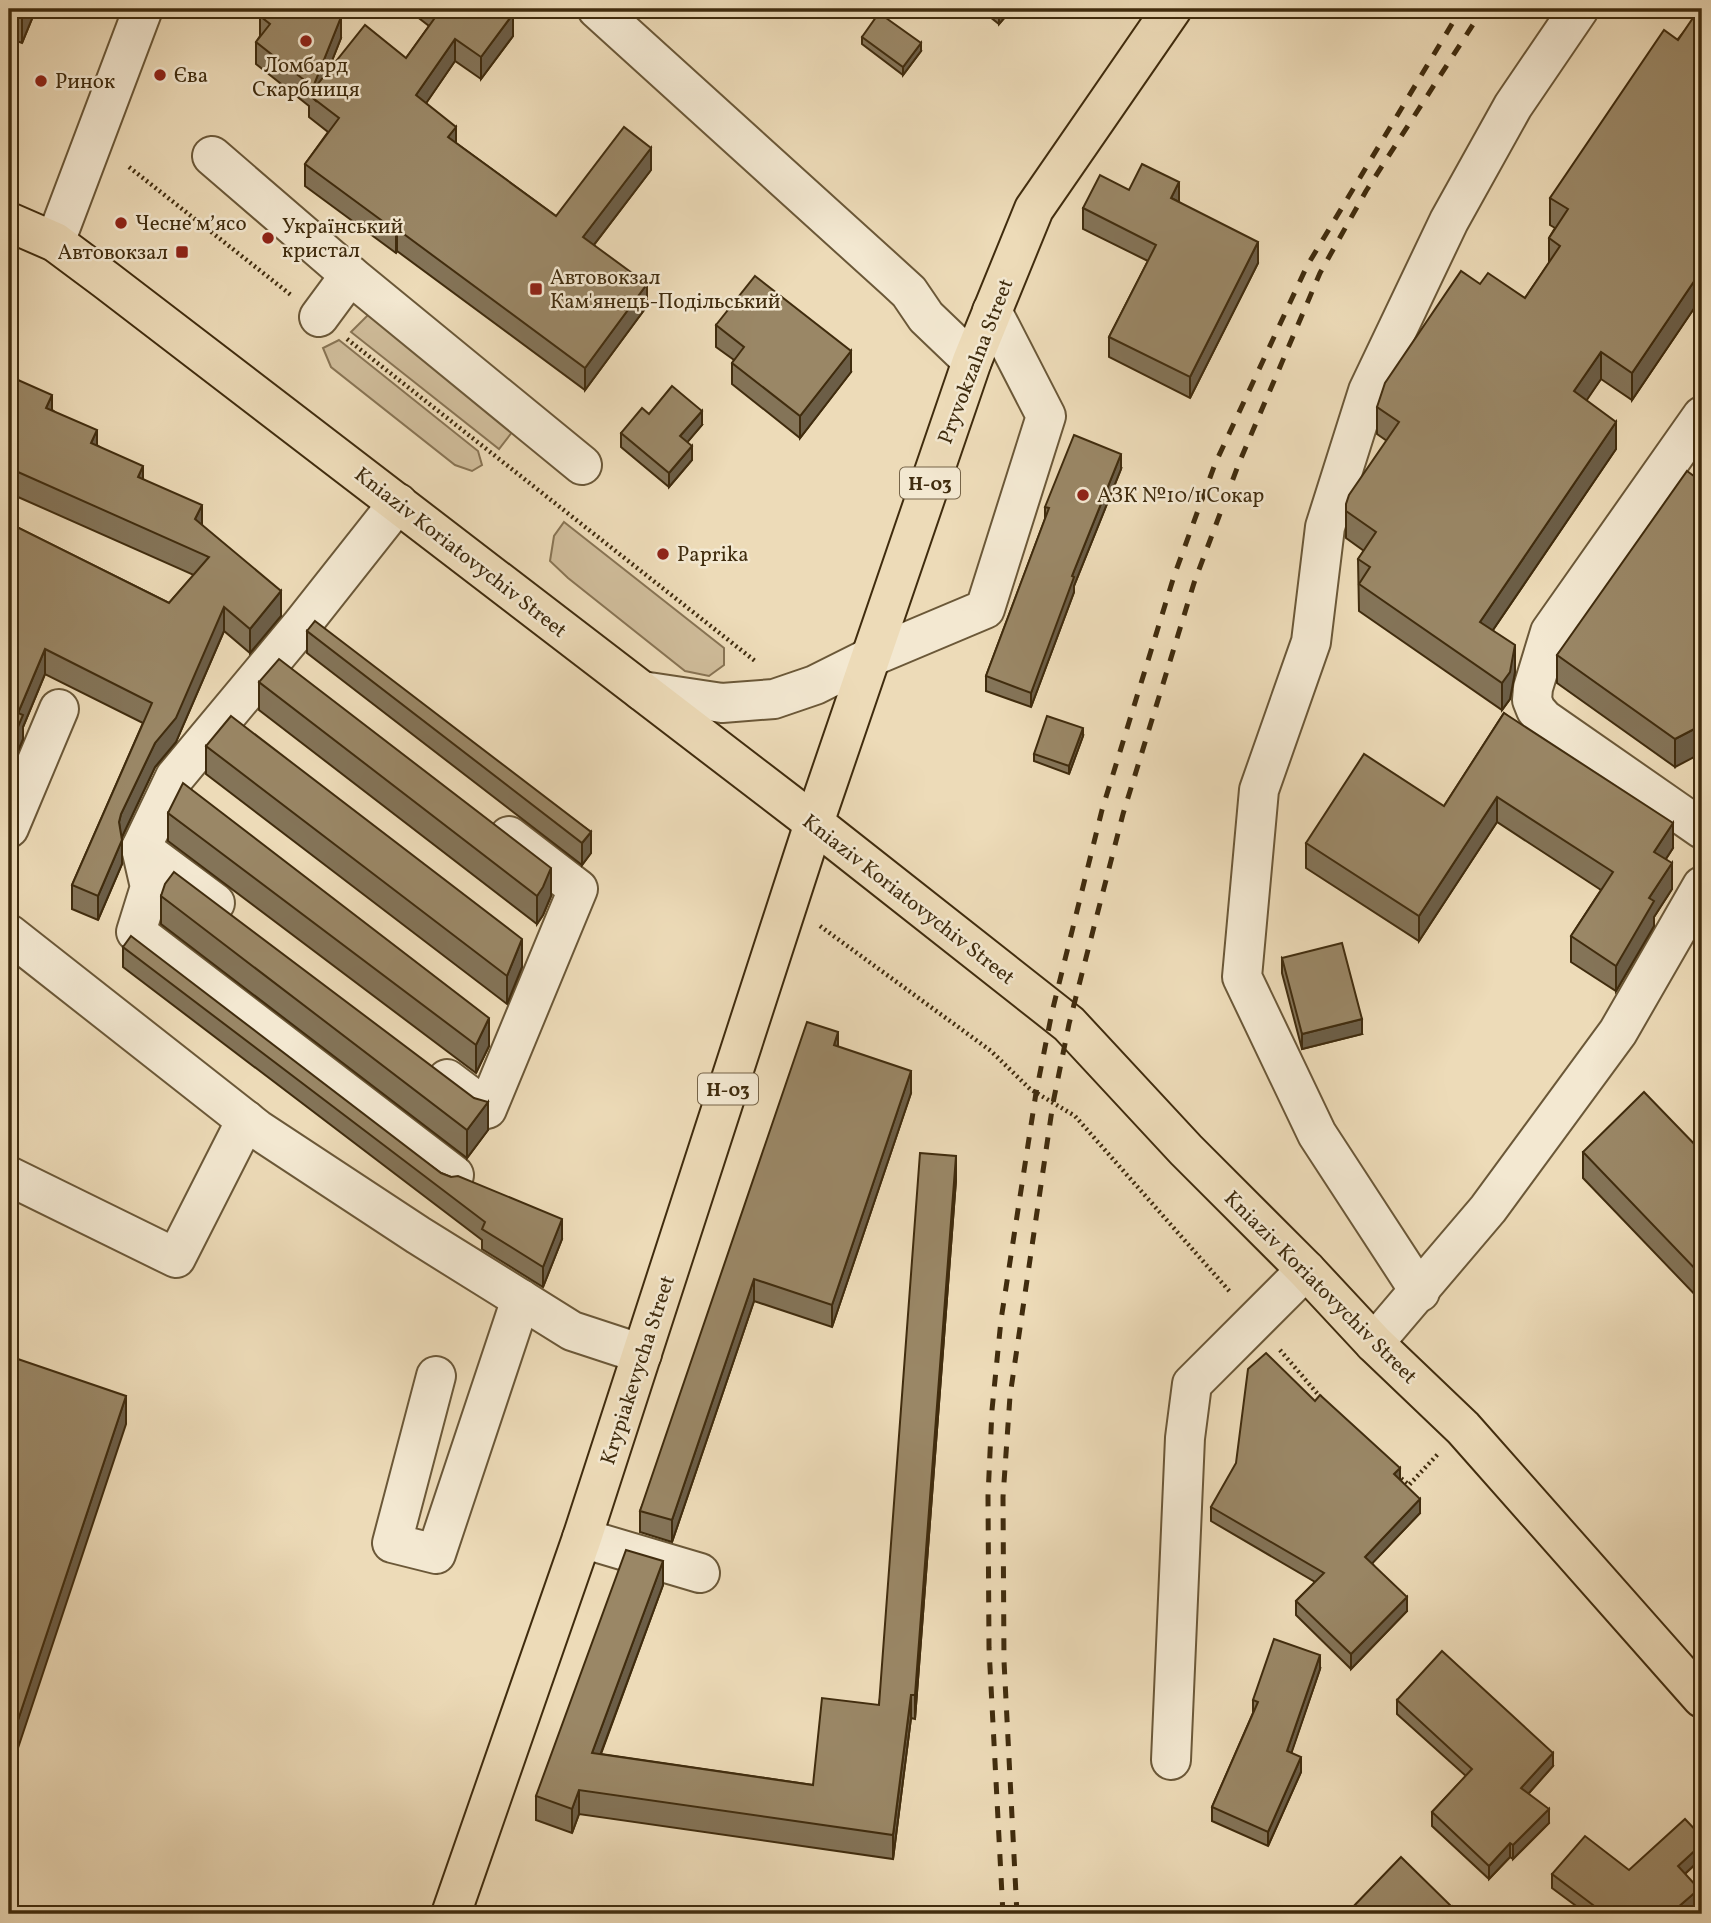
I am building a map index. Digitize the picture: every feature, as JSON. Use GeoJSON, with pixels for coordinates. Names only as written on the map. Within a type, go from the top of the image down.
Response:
{"type":"FeatureCollection","features":[{"type":"Feature","properties":{"kind":"main road","name":"Pryvokzalna Street"},"geometry":{"type":"LineString","coordinates":[[814,823],[972,361],[1034,209],[1172,9]]}},
{"type":"Feature","properties":{"kind":"main road","name":"Kniaziv Koriatovychiv Street"},"geometry":{"type":"LineString","coordinates":[[9,222],[55,242],[814,823],[1069,1024],[1186,1150],[1306,1270],[1374,1343],[1463,1428],[1702,1698]]}},
{"type":"Feature","properties":{"kind":"main road","name":"Krypiakevycha Street"},"geometry":{"type":"LineString","coordinates":[[451,1914],[582,1538],[814,823]]}},
{"type":"Feature","properties":{"kind":"street"},"geometry":{"type":"LineString","coordinates":[[55,242],[143,9]]}},
{"type":"Feature","properties":{"kind":"street"},"geometry":{"type":"LineString","coordinates":[[597,9],[896,279],[909,292],[926,317],[972,361]]}},
{"type":"Feature","properties":{"kind":"street"},"geometry":{"type":"LineString","coordinates":[[1420,1292],[1317,1134],[1242,977],[1259,790],[1311,642],[1325,527],[1368,391],[1449,221],[1513,106],[1579,9]]}},
{"type":"Feature","properties":{"kind":"street"},"geometry":{"type":"LineString","coordinates":[[212,156],[350,275],[582,465]]}},
{"type":"Feature","properties":{"kind":"street"},"geometry":{"type":"LineString","coordinates":[[319,317],[350,275]]}},
{"type":"Feature","properties":{"kind":"street"},"geometry":{"type":"LineString","coordinates":[[642,691],[722,703],[774,699],[816,685],[871,657],[985,608],[1046,416],[992,310]]}},
{"type":"Feature","properties":{"kind":"street"},"geometry":{"type":"LineString","coordinates":[[1702,416],[1550,632],[1533,688],[1532,700],[1544,719],[1702,829]]}},
{"type":"Feature","properties":{"kind":"street"},"geometry":{"type":"LineString","coordinates":[[398,503],[227,713],[186,786],[141,848],[150,887],[136,932],[454,1175]]}},
{"type":"Feature","properties":{"kind":"street"},"geometry":{"type":"LineString","coordinates":[[275,656],[308,681]]}},
{"type":"Feature","properties":{"kind":"street"},"geometry":{"type":"LineString","coordinates":[[9,828],[59,709]]}},
{"type":"Feature","properties":{"kind":"street"},"geometry":{"type":"LineString","coordinates":[[227,713],[260,739]]}},
{"type":"Feature","properties":{"kind":"street"},"geometry":{"type":"LineString","coordinates":[[420,1058],[487,1109],[578,889],[480,814]]}},
{"type":"Feature","properties":{"kind":"street"},"geometry":{"type":"LineString","coordinates":[[141,848],[242,923]]}},
{"type":"Feature","properties":{"kind":"street"},"geometry":{"type":"LineString","coordinates":[[1374,1343],[1488,1209],[1618,1032],[1702,886]]}},
{"type":"Feature","properties":{"kind":"street"},"geometry":{"type":"LineString","coordinates":[[9,934],[246,1120],[572,1331],[642,1354]]}},
{"type":"Feature","properties":{"kind":"street"},"geometry":{"type":"LineString","coordinates":[[515,934],[548,960]]}},
{"type":"Feature","properties":{"kind":"street"},"geometry":{"type":"LineString","coordinates":[[483,1013],[516,1039]]}},
{"type":"Feature","properties":{"kind":"street"},"geometry":{"type":"LineString","coordinates":[[9,1176],[176,1258],[246,1120]]}},
{"type":"Feature","properties":{"kind":"street"},"geometry":{"type":"LineString","coordinates":[[1171,1760],[1185,1438],[1192,1384],[1306,1270]]}},
{"type":"Feature","properties":{"kind":"street"},"geometry":{"type":"LineString","coordinates":[[436,1376],[392,1543],[436,1555],[521,1299]]}},
{"type":"Feature","properties":{"kind":"street"},"geometry":{"type":"LineString","coordinates":[[582,1538],[700,1573]]}},
{"type":"Feature","properties":{"kind":"path"},"geometry":{"type":"LineString","coordinates":[[130,167],[762,667]]}},
{"type":"Feature","properties":{"kind":"path"},"geometry":{"type":"LineString","coordinates":[[816,923],[991,1051],[1030,1089],[1075,1116],[1324,1401]]}},
{"type":"Feature","properties":{"kind":"path"},"geometry":{"type":"LineString","coordinates":[[1389,1466],[1409,1485],[1463,1428]]}},
{"type":"Feature","properties":{"kind":"shaded area"},"geometry":{"type":"Polygon","coordinates":[[[370,313],[516,427],[499,449],[351,332],[370,313]]]}},
{"type":"Feature","properties":{"kind":"shaded area"},"geometry":{"type":"Polygon","coordinates":[[[339,340],[478,451],[482,465],[472,471],[455,465],[331,367],[323,348],[339,340]]]}},
{"type":"Feature","properties":{"kind":"shaded area"},"geometry":{"type":"Polygon","coordinates":[[[564,522],[724,648],[724,665],[709,676],[685,671],[568,578],[550,561],[554,536],[564,522]]]}},
{"type":"Feature","properties":{"kind":"building"},"geometry":{"type":"Polygon","coordinates":[[[9,9],[25,9],[22,15],[9,9]]]}},
{"type":"Feature","properties":{"kind":"building"},"geometry":{"type":"Polygon","coordinates":[[[266,9],[331,9],[341,17],[313,87],[256,42],[270,24],[260,16],[266,9]]]}},
{"type":"Feature","properties":{"kind":"building"},"geometry":{"type":"Polygon","coordinates":[[[434,9],[506,9],[513,14],[481,57],[455,39],[416,95],[456,127],[448,137],[556,216],[624,127],[651,148],[583,237],[647,284],[585,368],[305,164],[339,118],[309,95],[365,25],[406,58],[439,12],[434,9]]]}},
{"type":"Feature","properties":{"kind":"building"},"geometry":{"type":"Polygon","coordinates":[[[1699,9],[1702,9],[1702,281],[1697,277],[1632,373],[1601,352],[1574,391],[1616,422],[1480,622],[1515,645],[1510,672],[1502,683],[1359,584],[1370,567],[1358,559],[1376,532],[1346,511],[1346,504],[1349,495],[1399,422],[1377,407],[1385,383],[1461,271],[1480,284],[1488,273],[1525,298],[1560,246],[1549,238],[1568,209],[1550,198],[1664,30],[1678,40],[1699,9]]]}},
{"type":"Feature","properties":{"kind":"building"},"geometry":{"type":"Polygon","coordinates":[[[879,13],[921,43],[903,67],[862,37],[879,13]]]}},
{"type":"Feature","properties":{"kind":"building"},"geometry":{"type":"Polygon","coordinates":[[[1142,164],[1179,182],[1171,198],[1258,242],[1190,377],[1109,337],[1156,245],[1083,208],[1100,175],[1129,190],[1142,164]]]}},
{"type":"Feature","properties":{"kind":"building"},"geometry":{"type":"Polygon","coordinates":[[[755,276],[851,351],[800,416],[732,363],[744,347],[716,325],[755,276]]]}},
{"type":"Feature","properties":{"kind":"building"},"geometry":{"type":"Polygon","coordinates":[[[9,376],[52,395],[46,408],[97,430],[91,443],[143,466],[138,477],[202,505],[195,519],[281,591],[250,629],[224,607],[176,718],[155,743],[121,814],[119,822],[122,840],[98,896],[72,885],[152,703],[45,649],[18,713],[23,715],[9,748],[9,523],[169,603],[209,557],[9,468],[9,376]]]}},
{"type":"Feature","properties":{"kind":"building"},"geometry":{"type":"Polygon","coordinates":[[[672,386],[702,411],[680,436],[692,446],[669,473],[621,433],[642,408],[649,414],[672,386]]]}},
{"type":"Feature","properties":{"kind":"building"},"geometry":{"type":"Polygon","coordinates":[[[1074,435],[1121,454],[1072,576],[1074,577],[1031,693],[986,676],[1049,508],[1045,507],[1074,435]]]}},
{"type":"Feature","properties":{"kind":"building"},"geometry":{"type":"Polygon","coordinates":[[[1687,471],[1702,482],[1702,725],[1675,739],[1557,655],[1687,471]]]}},
{"type":"Feature","properties":{"kind":"building"},"geometry":{"type":"Polygon","coordinates":[[[315,621],[591,832],[582,843],[307,631],[315,621]]]}},
{"type":"Feature","properties":{"kind":"building"},"geometry":{"type":"Polygon","coordinates":[[[279,659],[551,868],[537,896],[259,682],[279,659]]]}},
{"type":"Feature","properties":{"kind":"building"},"geometry":{"type":"Polygon","coordinates":[[[1504,713],[1673,823],[1654,852],[1672,863],[1649,898],[1654,901],[1616,966],[1571,936],[1613,872],[1497,797],[1419,916],[1306,843],[1364,754],[1444,806],[1504,713]]]}},
{"type":"Feature","properties":{"kind":"building"},"geometry":{"type":"Polygon","coordinates":[[[231,716],[522,939],[507,976],[206,746],[231,716]]]}},
{"type":"Feature","properties":{"kind":"building"},"geometry":{"type":"Polygon","coordinates":[[[1047,716],[1083,728],[1069,766],[1034,754],[1047,716]]]}},
{"type":"Feature","properties":{"kind":"building"},"geometry":{"type":"Polygon","coordinates":[[[183,783],[489,1018],[476,1045],[168,813],[183,783]]]}},
{"type":"Feature","properties":{"kind":"building"},"geometry":{"type":"Polygon","coordinates":[[[174,872],[474,1098],[488,1102],[467,1130],[161,896],[165,884],[174,872]]]}},
{"type":"Feature","properties":{"kind":"building"},"geometry":{"type":"Polygon","coordinates":[[[131,936],[441,1173],[451,1177],[458,1176],[562,1219],[543,1267],[482,1229],[485,1222],[123,947],[131,936]]]}},
{"type":"Feature","properties":{"kind":"building"},"geometry":{"type":"Polygon","coordinates":[[[1342,943],[1362,1019],[1302,1034],[1282,958],[1342,943]]]}},
{"type":"Feature","properties":{"kind":"building"},"geometry":{"type":"Polygon","coordinates":[[[807,1022],[838,1032],[834,1045],[911,1071],[832,1305],[754,1279],[672,1520],[640,1511],[807,1022]]]}},
{"type":"Feature","properties":{"kind":"building"},"geometry":{"type":"Polygon","coordinates":[[[1644,1092],[1702,1152],[1702,1276],[1583,1152],[1644,1092]]]}},
{"type":"Feature","properties":{"kind":"building"},"geometry":{"type":"Polygon","coordinates":[[[920,1153],[956,1156],[915,1695],[911,1695],[893,1835],[579,1790],[572,1809],[536,1796],[626,1550],[663,1561],[592,1753],[813,1785],[822,1698],[879,1705],[920,1153]]]}},
{"type":"Feature","properties":{"kind":"building"},"geometry":{"type":"Polygon","coordinates":[[[1266,1353],[1315,1401],[1320,1395],[1400,1468],[1394,1474],[1420,1499],[1365,1557],[1407,1597],[1351,1654],[1296,1601],[1324,1573],[1211,1507],[1236,1463],[1248,1369],[1266,1353]]]}},
{"type":"Feature","properties":{"kind":"building"},"geometry":{"type":"Polygon","coordinates":[[[9,1356],[126,1396],[9,1747],[9,1356]]]}},
{"type":"Feature","properties":{"kind":"building"},"geometry":{"type":"Polygon","coordinates":[[[1274,1639],[1320,1655],[1287,1751],[1301,1757],[1268,1832],[1212,1807],[1258,1702],[1253,1700],[1274,1639]]]}},
{"type":"Feature","properties":{"kind":"building"},"geometry":{"type":"Polygon","coordinates":[[[1442,1651],[1553,1753],[1521,1788],[1549,1809],[1513,1845],[1510,1843],[1489,1866],[1432,1812],[1472,1769],[1397,1700],[1442,1651]]]}},
{"type":"Feature","properties":{"kind":"building"},"geometry":{"type":"Polygon","coordinates":[[[1685,1819],[1702,1837],[1702,1844],[1678,1866],[1699,1889],[1670,1914],[1598,1914],[1601,1911],[1552,1874],[1585,1836],[1629,1870],[1685,1819]]]}},
{"type":"Feature","properties":{"kind":"building"},"geometry":{"type":"Polygon","coordinates":[[[1401,1857],[1452,1907],[1445,1914],[1355,1914],[1350,1910],[1401,1857]]]}},
{"type":"Feature","properties":{"kind":"railway"},"geometry":{"type":"LineString","coordinates":[[1003,1914],[989,1648],[988,1496],[992,1410],[1001,1320],[1036,1093],[1052,1012],[1102,810],[1174,576],[1215,464],[1307,266],[1461,9]]}},
{"type":"Feature","properties":{"kind":"railway"},"geometry":{"type":"LineString","coordinates":[[1017,1914],[1004,1661],[1003,1497],[1010,1396],[1053,1103],[1069,1024],[1123,814],[1194,583],[1239,463],[1320,273],[1366,191],[1483,9]]}},
{"type":"Feature","properties":{"kind":"place","name":"Ломбард Скарбниця"},"geometry":{"type":"Point","coordinates":[306,41]}},
{"type":"Feature","properties":{"kind":"place","name":"Єва"},"geometry":{"type":"Point","coordinates":[160,75]}},
{"type":"Feature","properties":{"kind":"place","name":"Ринок"},"geometry":{"type":"Point","coordinates":[41,81]}},
{"type":"Feature","properties":{"kind":"place","name":"Чесне мʼясо"},"geometry":{"type":"Point","coordinates":[121,223]}},
{"type":"Feature","properties":{"kind":"place","name":"Український кристал"},"geometry":{"type":"Point","coordinates":[268,238]}},
{"type":"Feature","properties":{"kind":"place","name":"Автовокзал"},"geometry":{"type":"Point","coordinates":[182,252]}},
{"type":"Feature","properties":{"kind":"place","name":"Автовокзал Кам'янець-Подільський"},"geometry":{"type":"Point","coordinates":[536,289]}},
{"type":"Feature","properties":{"kind":"place","name":"АЗК №10/1 Сокар"},"geometry":{"type":"Point","coordinates":[1083,495]}},
{"type":"Feature","properties":{"kind":"place","name":"Paprika"},"geometry":{"type":"Point","coordinates":[663,554]}}]}
